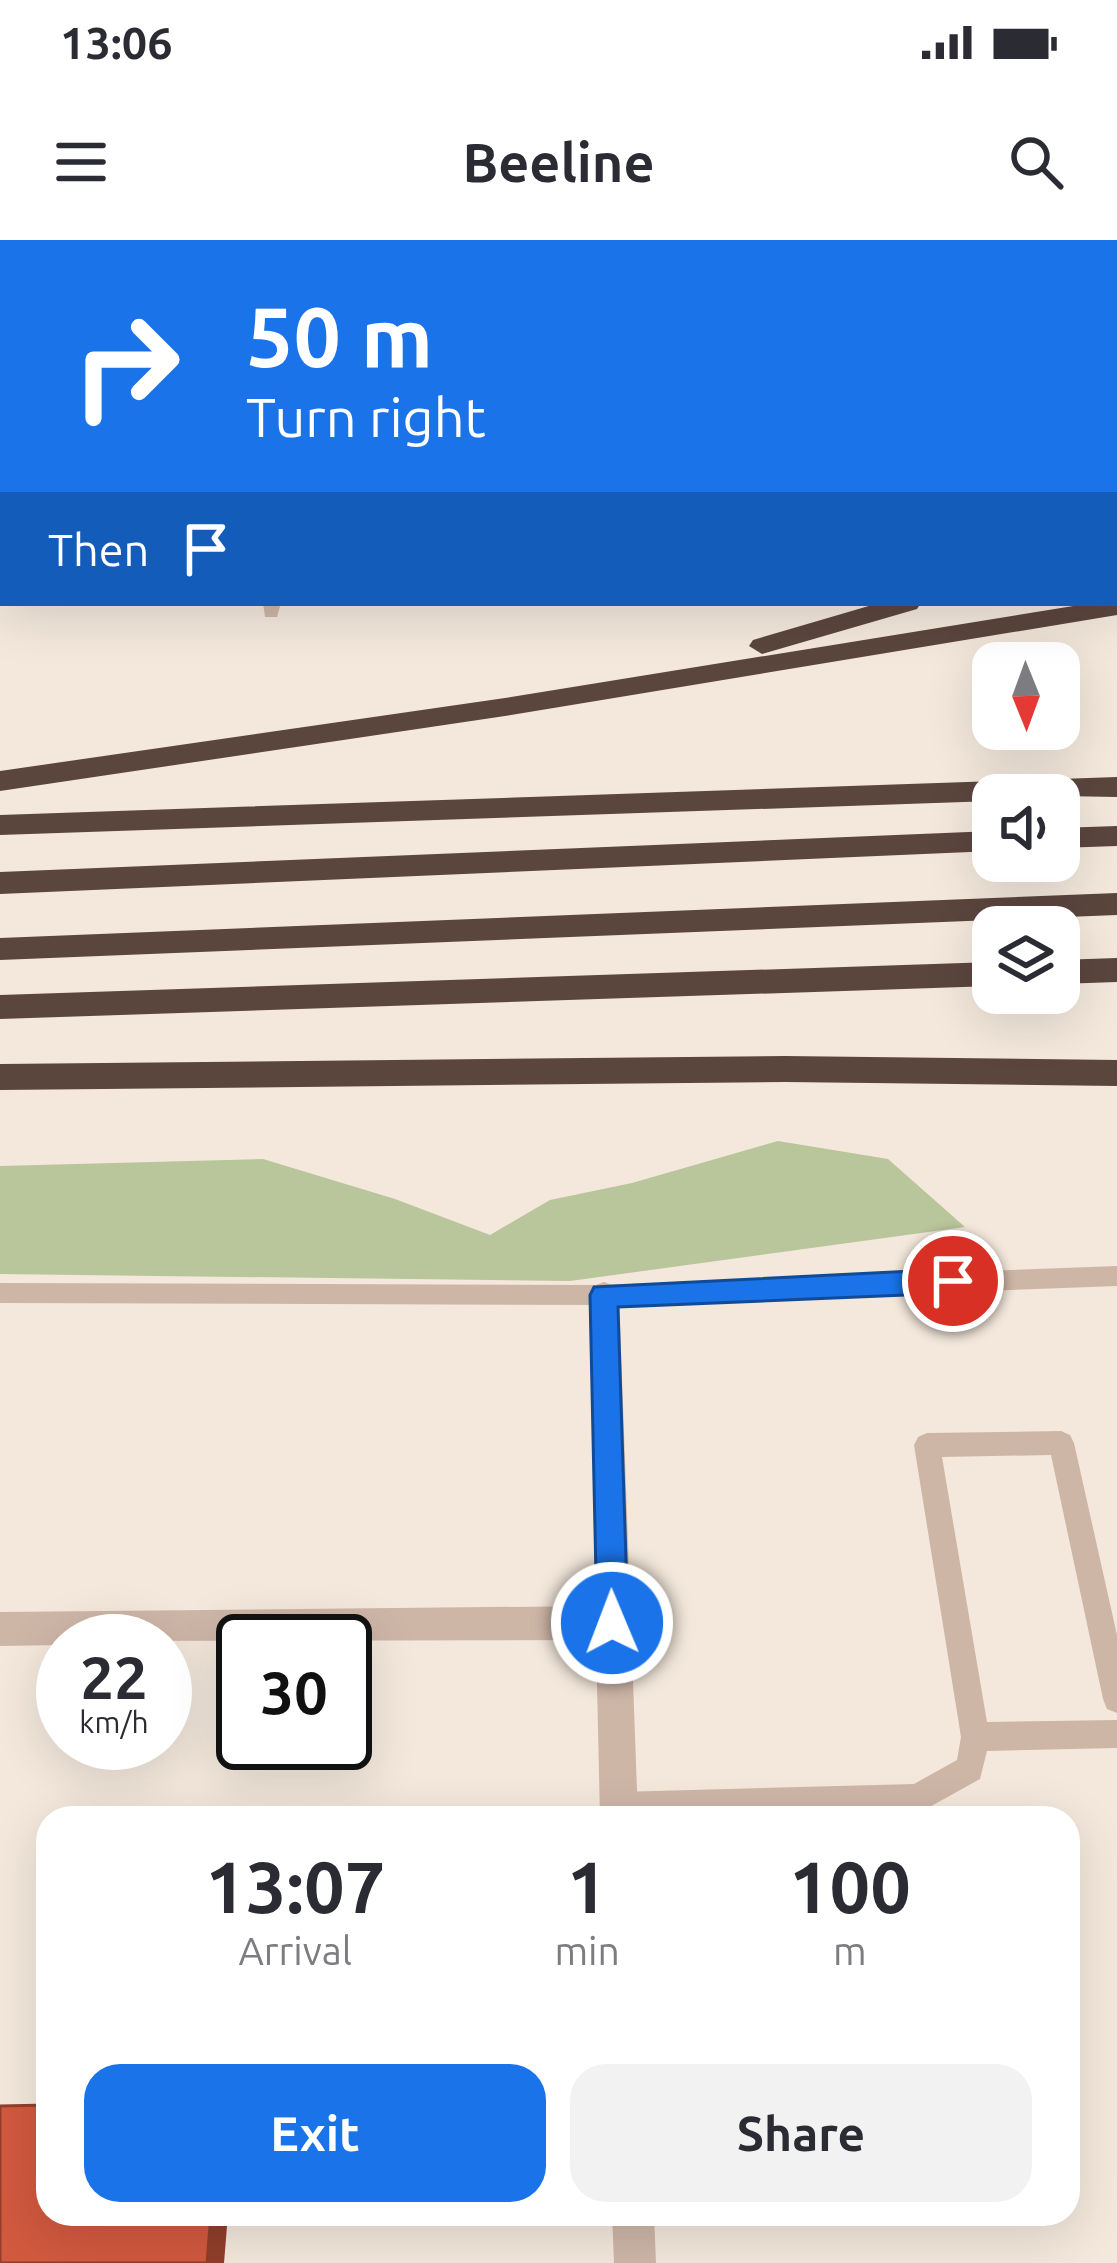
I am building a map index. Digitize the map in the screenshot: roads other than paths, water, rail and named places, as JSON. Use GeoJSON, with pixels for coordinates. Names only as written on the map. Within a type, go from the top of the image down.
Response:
{"type":"FeatureCollection","features":[{"type":"Feature","properties":{"kind":"highway"},"geometry":{"type":"LineString","coordinates":[[505,707],[732,655],[898,606]]}},
{"type":"Feature","properties":{"kind":"highway"},"geometry":{"type":"LineString","coordinates":[[0,781],[505,707],[1117,607]]}},
{"type":"Feature","properties":{"kind":"highway"},"geometry":{"type":"LineString","coordinates":[[0,825],[1117,787]]}},
{"type":"Feature","properties":{"kind":"highway"},"geometry":{"type":"LineString","coordinates":[[1080,837],[1117,836]]}},
{"type":"Feature","properties":{"kind":"highway"},"geometry":{"type":"LineString","coordinates":[[0,883],[972,842]]}},
{"type":"Feature","properties":{"kind":"highway"},"geometry":{"type":"LineString","coordinates":[[0,949],[1117,904]]}},
{"type":"Feature","properties":{"kind":"highway"},"geometry":{"type":"LineString","coordinates":[[1080,971],[1117,970]]}},
{"type":"Feature","properties":{"kind":"highway"},"geometry":{"type":"LineString","coordinates":[[0,1007],[972,975]]}},
{"type":"Feature","properties":{"kind":"highway"},"geometry":{"type":"LineString","coordinates":[[785,1069],[1117,1058]]}},
{"type":"Feature","properties":{"kind":"highway"},"geometry":{"type":"LineString","coordinates":[[0,1076],[785,1069],[1117,1073]]}},
{"type":"Feature","properties":{"kind":"street"},"geometry":{"type":"LineString","coordinates":[[604,1295],[619,1806]]}},
{"type":"Feature","properties":{"kind":"street"},"geometry":{"type":"LineString","coordinates":[[0,1629],[612,1623]]}},
{"type":"Feature","properties":{"kind":"street"},"geometry":{"type":"LineString","coordinates":[[633,2226],[635,2263]]}},
{"type":"Feature","properties":{"kind":"lane"},"geometry":{"type":"LineString","coordinates":[[0,1293],[604,1295],[1117,1276]]}},
{"type":"Feature","properties":{"kind":"lane"},"geometry":{"type":"LineString","coordinates":[[757,1806],[917,1799],[970,1769],[975,1737],[927,1445],[1061,1443],[1117,1699]]}},
{"type":"Feature","properties":{"kind":"lane"},"geometry":{"type":"LineString","coordinates":[[975,1737],[1117,1734]]}}]}
